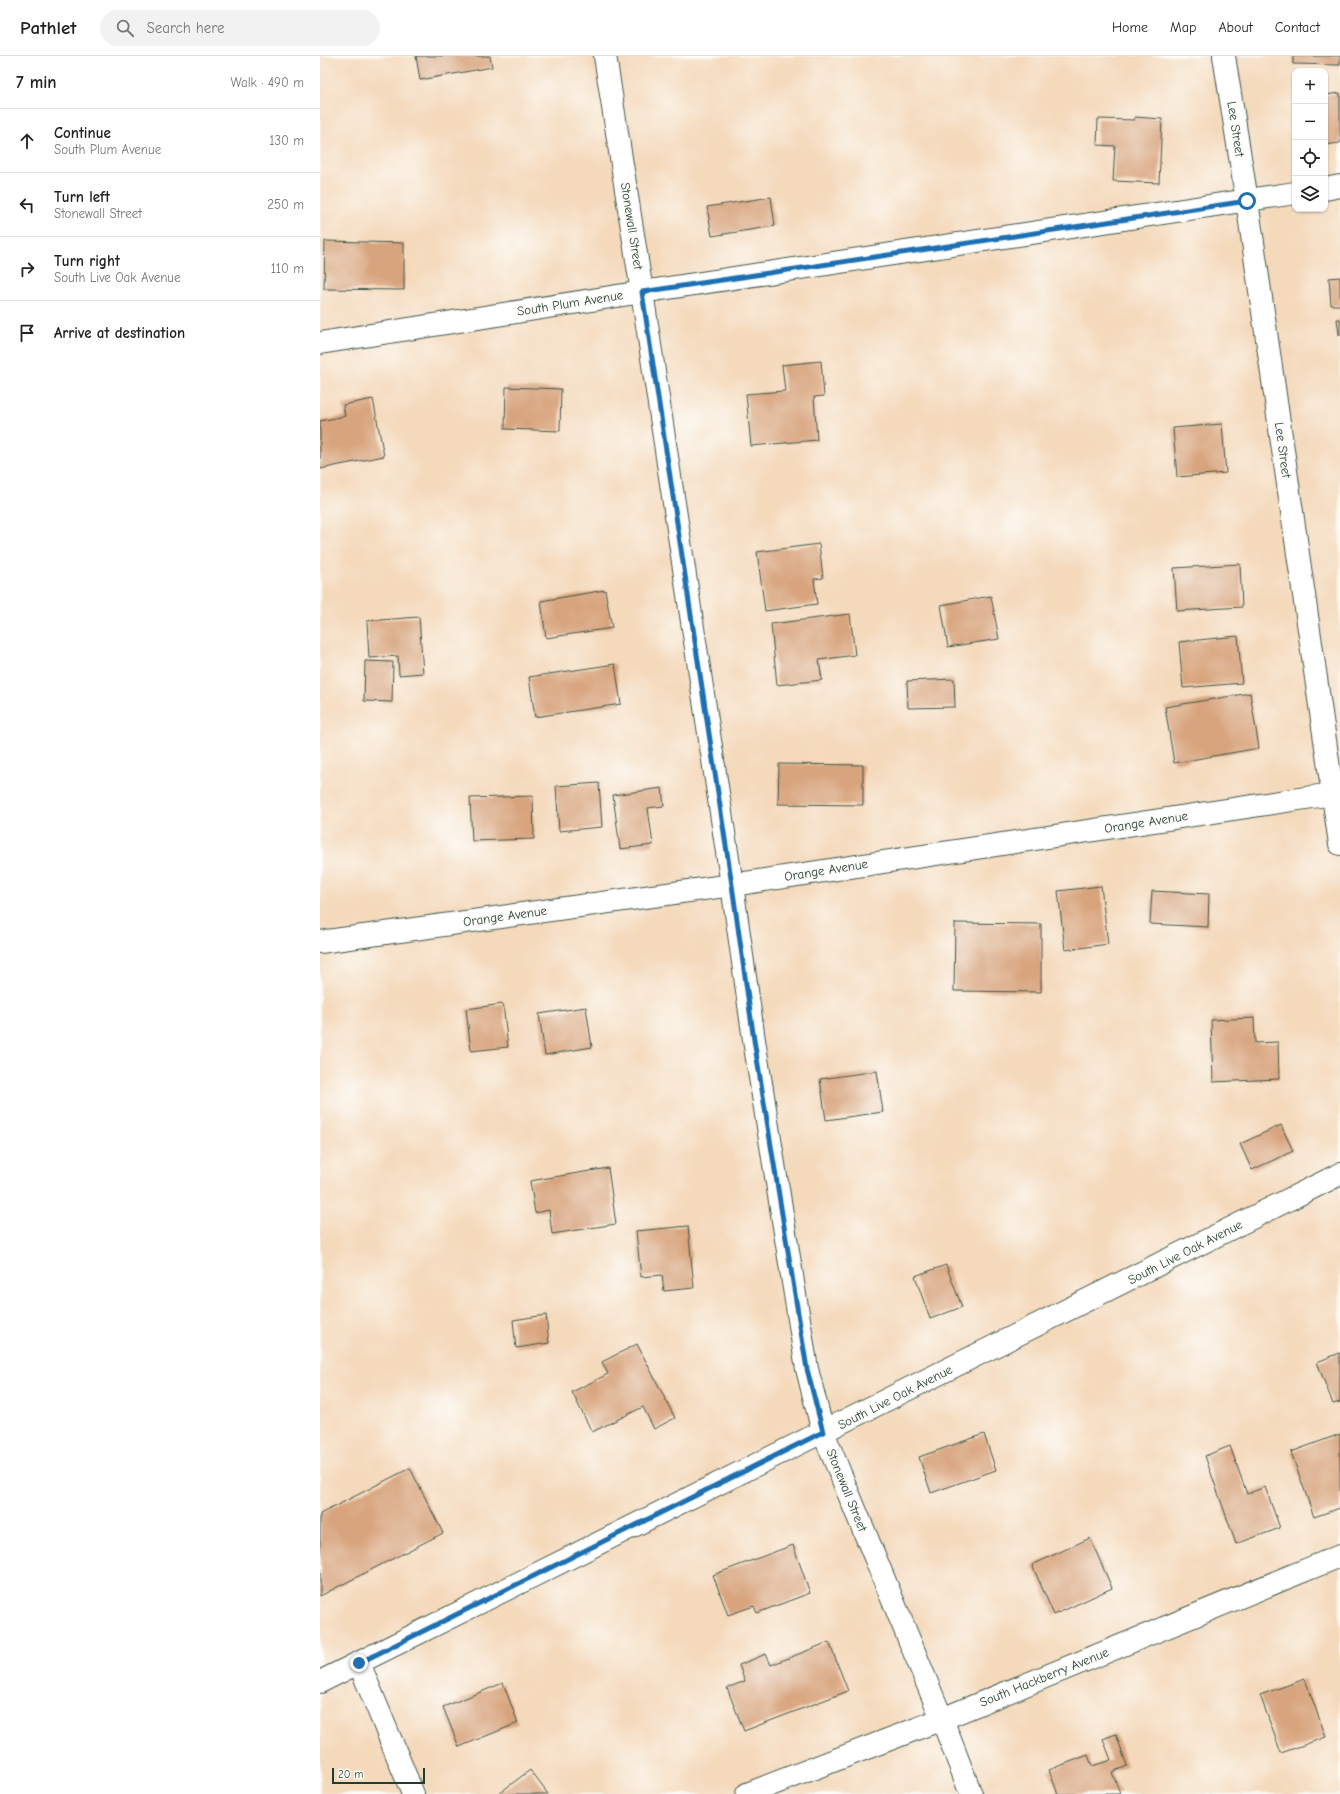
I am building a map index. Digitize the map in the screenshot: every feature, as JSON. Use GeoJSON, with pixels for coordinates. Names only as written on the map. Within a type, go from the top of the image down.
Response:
{"type":"FeatureCollection","features":[{"type":"Feature","properties":{"kind":"street","name":"Stonewall Street"},"geometry":{"type":"LineString","coordinates":[[605,56],[732,885],[754,1040],[805,1361],[823,1432],[942,1719],[971,1794]]}},
{"type":"Feature","properties":{"kind":"street","name":"Lee Street"},"geometry":{"type":"LineString","coordinates":[[1224,56],[1247,201],[1340,844]]}},
{"type":"Feature","properties":{"kind":"street"},"geometry":{"type":"LineString","coordinates":[[1328,188],[1340,186]]}},
{"type":"Feature","properties":{"kind":"street","name":"South Plum Avenue"},"geometry":{"type":"LineString","coordinates":[[320,343],[642,292],[1292,194]]}},
{"type":"Feature","properties":{"kind":"street","name":"Orange Avenue"},"geometry":{"type":"LineString","coordinates":[[320,942],[732,885],[1332,794]]}},
{"type":"Feature","properties":{"kind":"street","name":"South Live Oak Avenue"},"geometry":{"type":"LineString","coordinates":[[320,1682],[1340,1174]]}},
{"type":"Feature","properties":{"kind":"street","name":"South Hackberry Avenue"},"geometry":{"type":"LineString","coordinates":[[747,1794],[942,1719],[1340,1556]]}},
{"type":"Feature","properties":{"kind":"street"},"geometry":{"type":"LineString","coordinates":[[359,1663],[413,1794]]}},
{"type":"Feature","properties":{"kind":"building"},"geometry":{"type":"Polygon","coordinates":[[[416,56],[490,56],[492,67],[420,80],[416,56]]]}},
{"type":"Feature","properties":{"kind":"building"},"geometry":{"type":"Polygon","coordinates":[[[1293,56],[1340,56],[1340,65],[1293,64],[1293,56]]]}},
{"type":"Feature","properties":{"kind":"building"},"geometry":{"type":"Polygon","coordinates":[[[1340,93],[1340,143],[1328,145],[1328,104],[1328,95],[1340,93]]]}},
{"type":"Feature","properties":{"kind":"building"},"geometry":{"type":"Polygon","coordinates":[[[1135,117],[1162,119],[1159,183],[1113,181],[1115,146],[1097,145],[1098,119],[1134,120],[1135,117]]]}},
{"type":"Feature","properties":{"kind":"building"},"geometry":{"type":"Polygon","coordinates":[[[771,197],[775,226],[712,236],[707,207],[771,197]]]}},
{"type":"Feature","properties":{"kind":"building"},"geometry":{"type":"Polygon","coordinates":[[[325,241],[404,243],[404,290],[324,289],[325,241]]]}},
{"type":"Feature","properties":{"kind":"building"},"geometry":{"type":"Polygon","coordinates":[[[1340,277],[1340,305],[1331,305],[1329,278],[1340,277]]]}},
{"type":"Feature","properties":{"kind":"building"},"geometry":{"type":"Polygon","coordinates":[[[1337,319],[1340,319],[1340,335],[1339,335],[1337,319]]]}},
{"type":"Feature","properties":{"kind":"building"},"geometry":{"type":"Polygon","coordinates":[[[821,361],[824,396],[814,397],[817,440],[751,446],[746,394],[785,391],[782,365],[821,361]]]}},
{"type":"Feature","properties":{"kind":"building"},"geometry":{"type":"Polygon","coordinates":[[[506,387],[561,389],[560,431],[505,429],[506,387]]]}},
{"type":"Feature","properties":{"kind":"building"},"geometry":{"type":"Polygon","coordinates":[[[373,399],[384,456],[320,469],[320,421],[345,416],[343,405],[373,399]]]}},
{"type":"Feature","properties":{"kind":"building"},"geometry":{"type":"Polygon","coordinates":[[[1222,424],[1226,473],[1177,477],[1173,428],[1222,424]]]}},
{"type":"Feature","properties":{"kind":"building"},"geometry":{"type":"Polygon","coordinates":[[[819,544],[823,578],[814,579],[817,604],[765,611],[757,552],[819,544]]]}},
{"type":"Feature","properties":{"kind":"building"},"geometry":{"type":"Polygon","coordinates":[[[1240,564],[1242,607],[1177,611],[1174,568],[1240,564]]]}},
{"type":"Feature","properties":{"kind":"building"},"geometry":{"type":"Polygon","coordinates":[[[605,590],[612,628],[546,638],[541,601],[605,590]]]}},
{"type":"Feature","properties":{"kind":"building"},"geometry":{"type":"Polygon","coordinates":[[[991,596],[999,639],[948,647],[941,605],[991,596]]]}},
{"type":"Feature","properties":{"kind":"building"},"geometry":{"type":"Polygon","coordinates":[[[850,614],[855,655],[819,660],[822,680],[777,685],[771,624],[850,614]]]}},
{"type":"Feature","properties":{"kind":"building"},"geometry":{"type":"Polygon","coordinates":[[[419,617],[423,673],[399,675],[398,656],[369,658],[367,621],[419,617]]]}},
{"type":"Feature","properties":{"kind":"building"},"geometry":{"type":"Polygon","coordinates":[[[1238,636],[1242,683],[1183,688],[1179,642],[1238,636]]]}},
{"type":"Feature","properties":{"kind":"building"},"geometry":{"type":"Polygon","coordinates":[[[365,661],[393,662],[392,702],[364,701],[365,661]]]}},
{"type":"Feature","properties":{"kind":"building"},"geometry":{"type":"Polygon","coordinates":[[[615,664],[621,704],[535,717],[529,677],[615,664]]]}},
{"type":"Feature","properties":{"kind":"building"},"geometry":{"type":"Polygon","coordinates":[[[954,679],[955,707],[908,708],[907,681],[954,679]]]}},
{"type":"Feature","properties":{"kind":"building"},"geometry":{"type":"Polygon","coordinates":[[[1250,693],[1259,748],[1174,763],[1165,707],[1250,693]]]}},
{"type":"Feature","properties":{"kind":"building"},"geometry":{"type":"Polygon","coordinates":[[[779,764],[863,765],[863,805],[778,804],[779,764]]]}},
{"type":"Feature","properties":{"kind":"building"},"geometry":{"type":"Polygon","coordinates":[[[599,783],[602,827],[559,831],[556,786],[599,783]]]}},
{"type":"Feature","properties":{"kind":"building"},"geometry":{"type":"Polygon","coordinates":[[[662,788],[664,806],[648,808],[653,845],[620,849],[613,795],[662,788]]]}},
{"type":"Feature","properties":{"kind":"building"},"geometry":{"type":"Polygon","coordinates":[[[533,796],[534,839],[472,841],[470,798],[533,796]]]}},
{"type":"Feature","properties":{"kind":"building"},"geometry":{"type":"Polygon","coordinates":[[[1101,886],[1108,944],[1065,950],[1058,891],[1101,886]]]}},
{"type":"Feature","properties":{"kind":"building"},"geometry":{"type":"Polygon","coordinates":[[[1152,891],[1209,894],[1208,927],[1150,924],[1152,891]]]}},
{"type":"Feature","properties":{"kind":"building"},"geometry":{"type":"Polygon","coordinates":[[[955,923],[1041,924],[1041,992],[954,991],[955,923]]]}},
{"type":"Feature","properties":{"kind":"building"},"geometry":{"type":"Polygon","coordinates":[[[503,1004],[508,1047],[471,1051],[466,1009],[503,1004]]]}},
{"type":"Feature","properties":{"kind":"building"},"geometry":{"type":"Polygon","coordinates":[[[586,1007],[592,1047],[545,1055],[539,1014],[586,1007]]]}},
{"type":"Feature","properties":{"kind":"building"},"geometry":{"type":"Polygon","coordinates":[[[1254,1018],[1255,1043],[1278,1042],[1279,1079],[1213,1082],[1211,1020],[1254,1018]]]}},
{"type":"Feature","properties":{"kind":"building"},"geometry":{"type":"Polygon","coordinates":[[[877,1071],[883,1112],[826,1120],[820,1079],[877,1071]]]}},
{"type":"Feature","properties":{"kind":"building"},"geometry":{"type":"Polygon","coordinates":[[[1281,1125],[1293,1151],[1252,1170],[1240,1144],[1281,1125]]]}},
{"type":"Feature","properties":{"kind":"building"},"geometry":{"type":"Polygon","coordinates":[[[608,1168],[616,1224],[552,1234],[549,1210],[535,1213],[530,1181],[608,1168]]]}},
{"type":"Feature","properties":{"kind":"building"},"geometry":{"type":"Polygon","coordinates":[[[688,1226],[694,1288],[664,1291],[662,1275],[641,1277],[636,1231],[688,1226]]]}},
{"type":"Feature","properties":{"kind":"building"},"geometry":{"type":"Polygon","coordinates":[[[946,1265],[962,1307],[930,1319],[915,1276],[946,1265]]]}},
{"type":"Feature","properties":{"kind":"building"},"geometry":{"type":"Polygon","coordinates":[[[546,1315],[549,1343],[516,1348],[513,1320],[546,1315]]]}},
{"type":"Feature","properties":{"kind":"building"},"geometry":{"type":"Polygon","coordinates":[[[637,1344],[675,1418],[654,1429],[643,1407],[592,1432],[572,1392],[608,1374],[602,1362],[637,1344]]]}},
{"type":"Feature","properties":{"kind":"building"},"geometry":{"type":"Polygon","coordinates":[[[1340,1353],[1340,1402],[1333,1404],[1317,1362],[1340,1353]]]}},
{"type":"Feature","properties":{"kind":"building"},"geometry":{"type":"Polygon","coordinates":[[[984,1434],[996,1470],[931,1493],[919,1457],[984,1434]]]}},
{"type":"Feature","properties":{"kind":"building"},"geometry":{"type":"Polygon","coordinates":[[[1340,1434],[1340,1508],[1314,1517],[1291,1452],[1340,1434]]]}},
{"type":"Feature","properties":{"kind":"building"},"geometry":{"type":"Polygon","coordinates":[[[1230,1446],[1247,1494],[1265,1487],[1280,1528],[1236,1544],[1205,1456],[1230,1446]]]}},
{"type":"Feature","properties":{"kind":"building"},"geometry":{"type":"Polygon","coordinates":[[[410,1468],[443,1533],[320,1596],[320,1514],[410,1468]]]}},
{"type":"Feature","properties":{"kind":"building"},"geometry":{"type":"Polygon","coordinates":[[[1090,1538],[1112,1588],[1054,1615],[1032,1565],[1090,1538]]]}},
{"type":"Feature","properties":{"kind":"building"},"geometry":{"type":"Polygon","coordinates":[[[793,1545],[810,1593],[757,1613],[754,1606],[728,1615],[713,1575],[793,1545]]]}},
{"type":"Feature","properties":{"kind":"building"},"geometry":{"type":"Polygon","coordinates":[[[829,1642],[848,1691],[744,1731],[727,1688],[745,1681],[739,1665],[766,1654],[771,1665],[829,1642]]]}},
{"type":"Feature","properties":{"kind":"building"},"geometry":{"type":"Polygon","coordinates":[[[1305,1679],[1326,1737],[1281,1753],[1260,1695],[1305,1679]]]}},
{"type":"Feature","properties":{"kind":"building"},"geometry":{"type":"Polygon","coordinates":[[[503,1683],[518,1723],[459,1747],[443,1707],[503,1683]]]}},
{"type":"Feature","properties":{"kind":"building"},"geometry":{"type":"Polygon","coordinates":[[[1116,1734],[1127,1766],[1112,1772],[1120,1794],[1058,1794],[1049,1770],[1088,1755],[1092,1766],[1111,1760],[1103,1739],[1116,1734]]]}},
{"type":"Feature","properties":{"kind":"building"},"geometry":{"type":"Polygon","coordinates":[[[530,1770],[548,1794],[498,1794],[530,1770]]]}},
{"type":"Feature","properties":{"kind":"route"},"geometry":{"type":"LineString","coordinates":[[359,1663],[823,1432],[807,1369],[754,1040],[642,292],[1247,201]]}}]}
